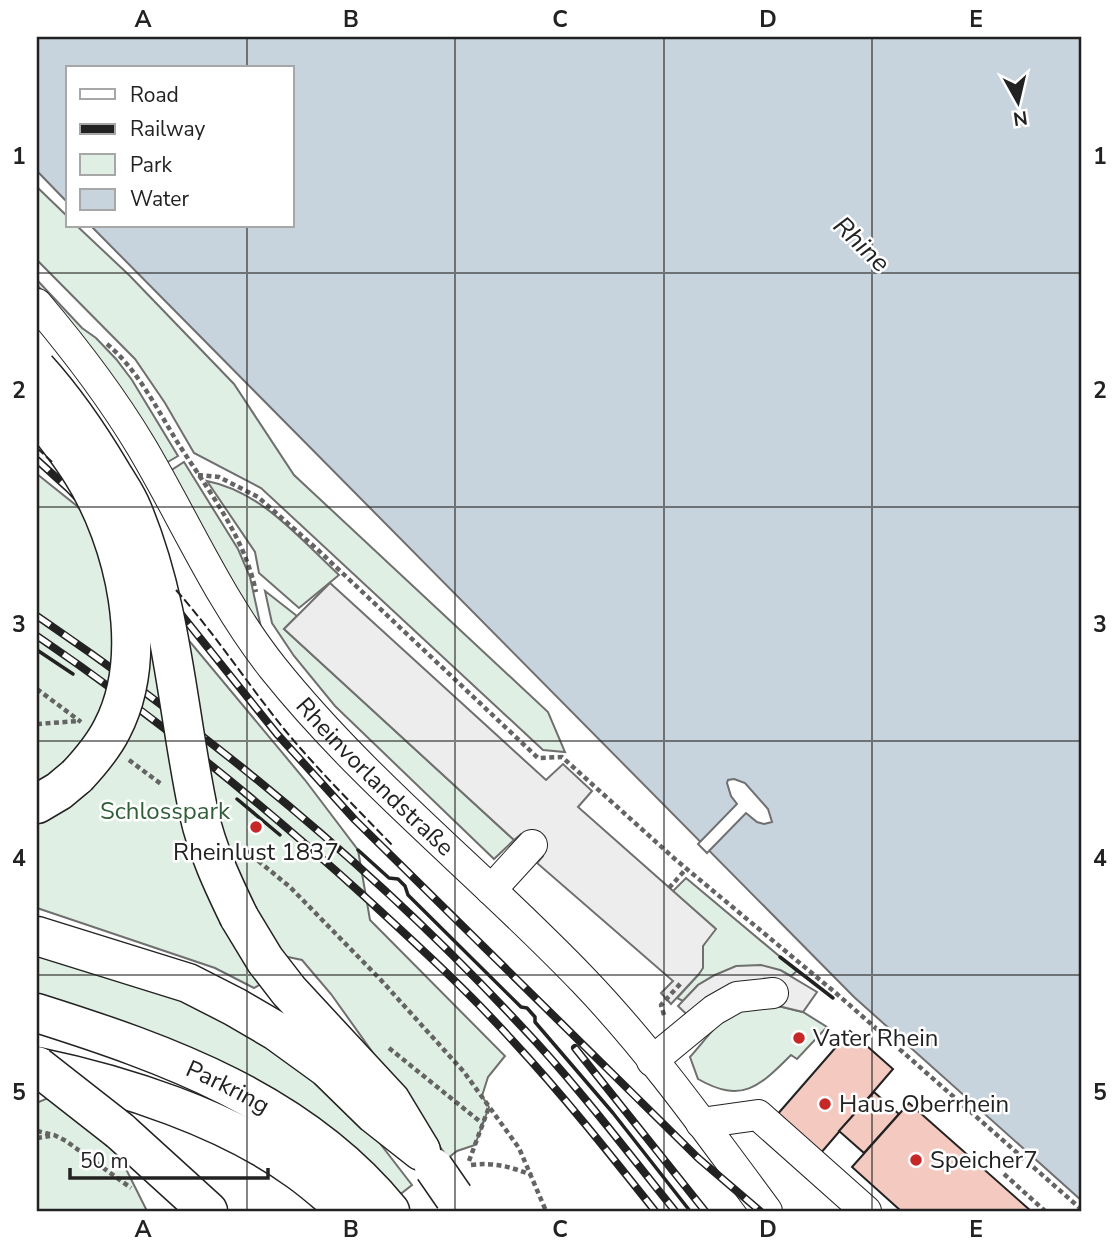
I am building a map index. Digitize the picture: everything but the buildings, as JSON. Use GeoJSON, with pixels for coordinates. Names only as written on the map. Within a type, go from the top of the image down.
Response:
{"type":"FeatureCollection","features":[{"type":"Feature","properties":{"kind":"main road"},"geometry":{"type":"LineString","coordinates":[[37,369],[62,397],[90,436],[132,508],[162,606],[176,671],[200,815],[212,855],[239,917],[265,960],[289,991],[391,1101],[443,1182]]}},
{"type":"Feature","properties":{"kind":"main road"},"geometry":{"type":"LineString","coordinates":[[37,413],[83,473],[99,506],[121,562],[130,602],[132,650],[125,694],[113,727],[98,753],[77,776],[37,804]]}},
{"type":"Feature","properties":{"kind":"main road"},"geometry":{"type":"LineString","coordinates":[[37,936],[188,983],[276,1031],[327,1068],[443,1182]]}},
{"type":"Feature","properties":{"kind":"main road","name":"Parkring"},"geometry":{"type":"LineString","coordinates":[[37,1013],[137,1046],[244,1093],[296,1124],[334,1155],[388,1208]]}},
{"type":"Feature","properties":{"kind":"main road"},"geometry":{"type":"LineString","coordinates":[[37,1066],[120,1131],[208,1211]]}},
{"type":"Feature","properties":{"kind":"main road"},"geometry":{"type":"LineString","coordinates":[[37,1066],[128,1091],[202,1118],[251,1142],[298,1170],[348,1211]]}},
{"type":"Feature","properties":{"kind":"street","name":"Rheinvorlandstraße"},"geometry":{"type":"LineString","coordinates":[[37,304],[114,403],[157,474],[192,542],[273,668],[352,755],[584,981],[652,1061],[767,1211]]}},
{"type":"Feature","properties":{"kind":"street"},"geometry":{"type":"LineString","coordinates":[[122,512],[147,534],[167,541],[192,542]]}},
{"type":"Feature","properties":{"kind":"street"},"geometry":{"type":"LineString","coordinates":[[491,890],[532,845]]}},
{"type":"Feature","properties":{"kind":"street"},"geometry":{"type":"LineString","coordinates":[[652,1061],[714,1010],[737,998],[773,993]]}},
{"type":"Feature","properties":{"kind":"street"},"geometry":{"type":"LineString","coordinates":[[701,1123],[758,1115],[866,1211]]}},
{"type":"Feature","properties":{"kind":"path"},"geometry":{"type":"LineString","coordinates":[[198,475],[219,478],[258,497],[318,550],[538,758],[562,757],[686,869],[837,995],[1082,1210]]}},
{"type":"Feature","properties":{"kind":"path"},"geometry":{"type":"LineString","coordinates":[[37,689],[90,729]]}},
{"type":"Feature","properties":{"kind":"path"},"geometry":{"type":"LineString","coordinates":[[37,724],[79,721]]}},
{"type":"Feature","properties":{"kind":"path"},"geometry":{"type":"LineString","coordinates":[[122,754],[164,787]]}},
{"type":"Feature","properties":{"kind":"path"},"geometry":{"type":"LineString","coordinates":[[238,844],[290,887],[380,979],[464,1072],[519,1148],[547,1211]]}},
{"type":"Feature","properties":{"kind":"path"},"geometry":{"type":"LineString","coordinates":[[669,888],[686,869]]}},
{"type":"Feature","properties":{"kind":"path"},"geometry":{"type":"LineString","coordinates":[[666,998],[681,983]]}},
{"type":"Feature","properties":{"kind":"path"},"geometry":{"type":"LineString","coordinates":[[379,1040],[483,1124]]}},
{"type":"Feature","properties":{"kind":"path"},"geometry":{"type":"LineString","coordinates":[[489,1107],[467,1166],[486,1163],[507,1165],[532,1175]]}},
{"type":"Feature","properties":{"kind":"path"},"geometry":{"type":"LineString","coordinates":[[37,1131],[66,1141],[140,1194]]}},
{"type":"Feature","properties":{"kind":"path"},"geometry":{"type":"LineString","coordinates":[[37,1138],[54,1135]]}},
{"type":"Feature","properties":{"kind":"path"},"geometry":{"type":"LineString","coordinates":[[1004,1174],[1045,1211]]}},
{"type":"Feature","properties":{"kind":"green space"},"geometry":{"type":"Polygon","coordinates":[[[37,187],[66,215],[66,228],[79,228],[129,275],[234,384],[294,475],[548,712],[565,752],[543,750],[261,488],[194,453],[135,359],[37,260],[37,187]]]}},
{"type":"Feature","properties":{"kind":"green space"},"geometry":{"type":"Polygon","coordinates":[[[37,280],[82,328],[116,359],[132,380],[178,456],[166,463],[52,302],[37,285],[37,280]]]}},
{"type":"Feature","properties":{"kind":"green space"},"geometry":{"type":"Polygon","coordinates":[[[184,462],[238,549],[250,577],[262,632],[224,570],[170,471],[184,462]]]}},
{"type":"Feature","properties":{"kind":"green space","name":"Schlosspark"},"geometry":{"type":"Polygon","coordinates":[[[37,474],[77,506],[305,780],[358,850],[370,920],[505,1056],[488,1077],[482,1096],[489,1107],[475,1145],[457,1151],[448,1158],[331,994],[302,960],[236,946],[261,984],[254,988],[215,968],[37,908],[37,474]]]}},
{"type":"Feature","properties":{"kind":"green space"},"geometry":{"type":"Polygon","coordinates":[[[207,481],[245,495],[279,518],[339,575],[299,608],[259,573],[255,552],[207,481]]]}},
{"type":"Feature","properties":{"kind":"green space"},"geometry":{"type":"Polygon","coordinates":[[[265,591],[297,616],[284,629],[514,840],[494,859],[335,706],[294,656],[272,623],[265,591]]]}},
{"type":"Feature","properties":{"kind":"green space"},"geometry":{"type":"Polygon","coordinates":[[[686,878],[797,971],[791,976],[780,970],[715,975],[698,985],[683,1001],[677,998],[699,974],[703,946],[707,939],[673,891],[686,878]]]}},
{"type":"Feature","properties":{"kind":"green space"},"geometry":{"type":"Polygon","coordinates":[[[37,946],[157,984],[291,1059],[348,1102],[412,1185],[398,1196],[37,998],[37,946]]]}},
{"type":"Feature","properties":{"kind":"green space"},"geometry":{"type":"Polygon","coordinates":[[[770,1004],[803,1012],[827,1027],[797,1059],[791,1055],[769,1076],[749,1088],[727,1090],[698,1079],[690,1057],[716,1027],[732,1014],[770,1004]]]}},
{"type":"Feature","properties":{"kind":"green space"},"geometry":{"type":"Polygon","coordinates":[[[83,1083],[147,1211],[37,1211],[37,1101],[83,1083]]]}},
{"type":"Feature","properties":{"kind":"shaded area"},"geometry":{"type":"Polygon","coordinates":[[[330,583],[546,780],[563,764],[592,791],[578,807],[716,929],[703,946],[703,968],[671,1004],[661,993],[673,981],[537,863],[543,856],[521,834],[514,840],[284,629],[330,583]]]}},
{"type":"Feature","properties":{"kind":"shaded area"},"geometry":{"type":"Polygon","coordinates":[[[761,965],[780,970],[817,992],[803,1012],[770,1004],[745,1007],[718,1024],[708,1035],[678,1006],[698,985],[715,975],[736,966],[761,965]]]}},
{"type":"Feature","properties":{"kind":"water","name":"Rhine"},"geometry":{"type":"Polygon","coordinates":[[[37,37],[1082,37],[1082,1201],[854,997],[93,228],[294,228],[294,66],[66,66],[66,201],[37,171],[37,37]]]}},
{"type":"Feature","properties":{"kind":"pier"},"geometry":{"type":"Polygon","coordinates":[[[728,780],[745,783],[768,809],[772,822],[757,822],[746,813],[707,853],[698,844],[737,804],[727,783],[728,780]]]}},
{"type":"Feature","properties":{"kind":"railway"},"geometry":{"type":"LineString","coordinates":[[37,460],[69,489],[144,568],[277,734],[355,820],[698,1158],[760,1211]]}},
{"type":"Feature","properties":{"kind":"railway"},"geometry":{"type":"LineString","coordinates":[[37,616],[102,661],[229,757],[351,860],[410,914],[542,1049],[675,1211]]}},
{"type":"Feature","properties":{"kind":"railway"},"geometry":{"type":"LineString","coordinates":[[37,636],[122,696],[245,793],[325,861],[421,949],[477,1003],[531,1061],[655,1211]]}},
{"type":"Feature","properties":{"kind":"railway"},"geometry":{"type":"LineString","coordinates":[[575,1048],[705,1211]]}},
{"type":"Feature","properties":{"kind":"fence"},"geometry":{"type":"LineString","coordinates":[[37,448],[52,462]]}},
{"type":"Feature","properties":{"kind":"fence"},"geometry":{"type":"LineString","coordinates":[[176,590],[284,729],[393,846]]}},
{"type":"Feature","properties":{"kind":"wall"},"geometry":{"type":"LineString","coordinates":[[37,650],[73,674]]}},
{"type":"Feature","properties":{"kind":"wall"},"geometry":{"type":"LineString","coordinates":[[237,799],[280,835]]}},
{"type":"Feature","properties":{"kind":"wall"},"geometry":{"type":"LineString","coordinates":[[358,850],[389,878],[398,879],[405,886],[408,895],[521,1007],[527,1008],[535,1017],[535,1022],[613,1113],[690,1211]]}},
{"type":"Feature","properties":{"kind":"wall"},"geometry":{"type":"LineString","coordinates":[[780,957],[833,998]]}},
{"type":"Feature","properties":{"kind":"place","name":"Rheinlust 1837"},"geometry":{"type":"Point","coordinates":[256,827]}},
{"type":"Feature","properties":{"kind":"place","name":"Vater Rhein"},"geometry":{"type":"Point","coordinates":[799,1038]}},
{"type":"Feature","properties":{"kind":"place","name":"Haus Oberrhein"},"geometry":{"type":"Point","coordinates":[825,1104]}},
{"type":"Feature","properties":{"kind":"place","name":"Speicher7"},"geometry":{"type":"Point","coordinates":[916,1160]}}]}
